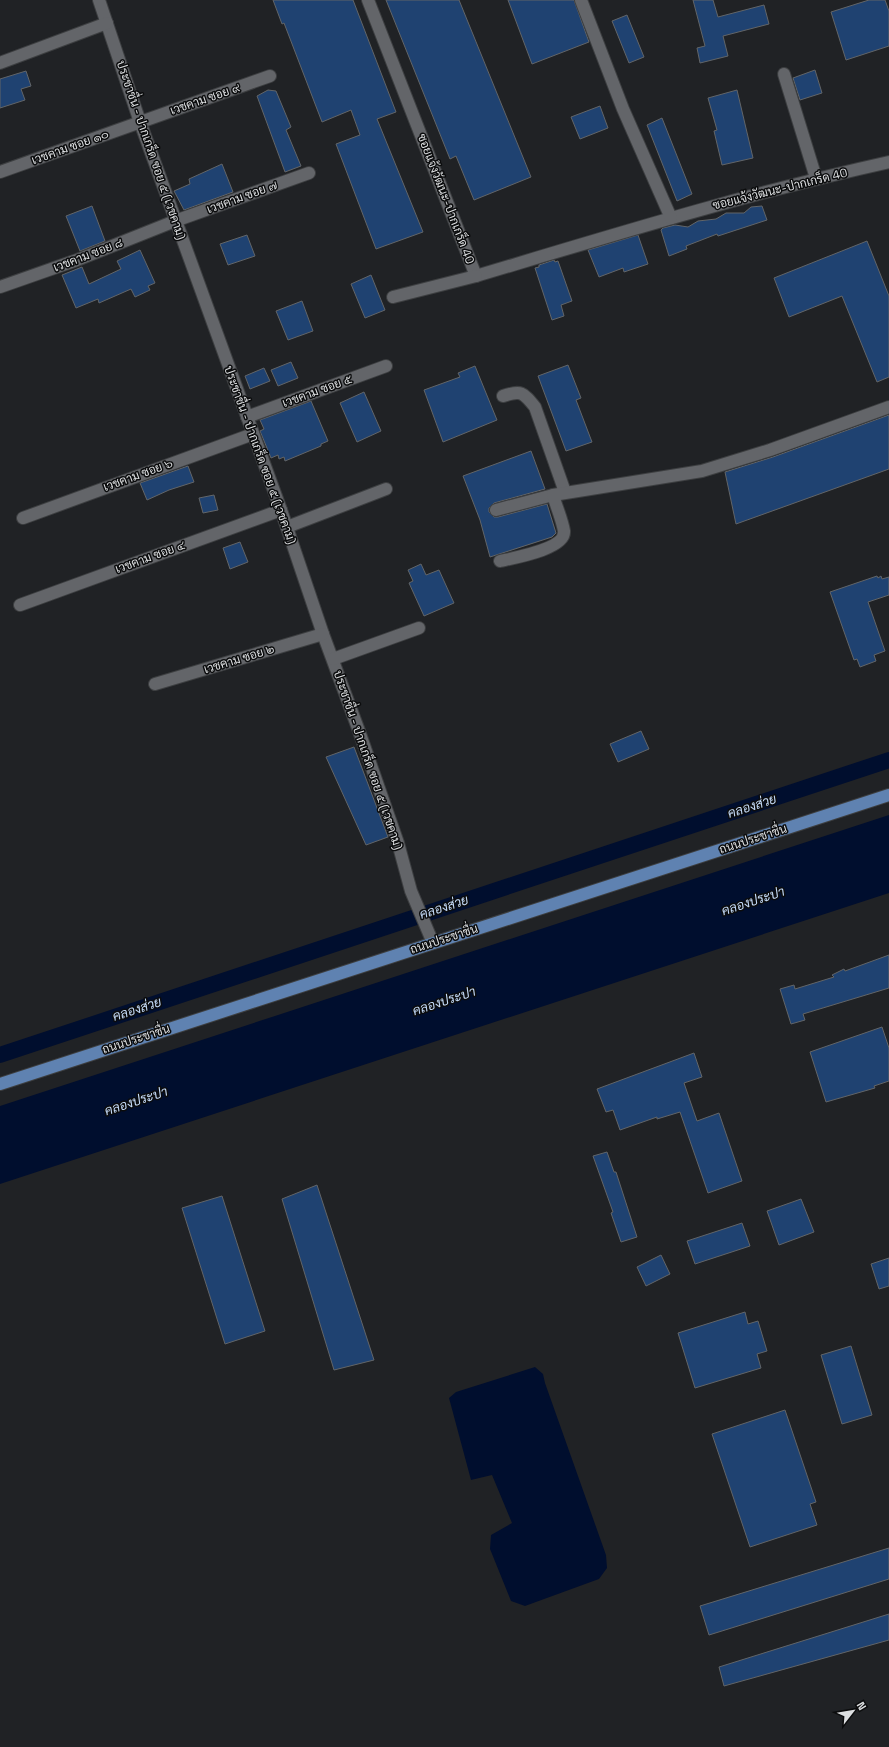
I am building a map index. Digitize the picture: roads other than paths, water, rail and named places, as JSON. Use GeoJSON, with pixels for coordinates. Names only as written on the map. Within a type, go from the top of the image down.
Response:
{"type":"FeatureCollection","features":[{"type":"Feature","properties":{"kind":"main road","name":"ถนนประชาชื่น"},"geometry":{"type":"LineString","coordinates":[[0,1084],[431,938],[889,795]]}},
{"type":"Feature","properties":{"kind":"street","name":"ประชาชื่น - ปากเกร็ด ซอย ๕ (เวชคาม)"},"geometry":{"type":"LineString","coordinates":[[99,0],[175,221],[281,510],[323,634],[398,843],[411,891],[431,938]]}},
{"type":"Feature","properties":{"kind":"street","name":"ซอยแจ้งวัฒนะ-ปากเกร็ด 40"},"geometry":{"type":"LineString","coordinates":[[368,0],[476,276],[671,218],[816,178],[889,162]]}},
{"type":"Feature","properties":{"kind":"street"},"geometry":{"type":"LineString","coordinates":[[581,0],[623,109],[671,218]]}},
{"type":"Feature","properties":{"kind":"street"},"geometry":{"type":"LineString","coordinates":[[0,62],[107,23]]}},
{"type":"Feature","properties":{"kind":"street"},"geometry":{"type":"LineString","coordinates":[[784,74],[816,178]]}},
{"type":"Feature","properties":{"kind":"street","name":"เวชคาม ซอย ๙"},"geometry":{"type":"LineString","coordinates":[[140,122],[270,76]]}},
{"type":"Feature","properties":{"kind":"street","name":"เวชคาม ซอย ๑๐"},"geometry":{"type":"LineString","coordinates":[[0,172],[140,122]]}},
{"type":"Feature","properties":{"kind":"street","name":"เวชคาม ซอย ๗"},"geometry":{"type":"LineString","coordinates":[[175,221],[310,174]]}},
{"type":"Feature","properties":{"kind":"street","name":"เวชคาม ซอย ๘"},"geometry":{"type":"LineString","coordinates":[[0,287],[77,260],[175,221]]}},
{"type":"Feature","properties":{"kind":"street"},"geometry":{"type":"LineString","coordinates":[[393,296],[476,276]]}},
{"type":"Feature","properties":{"kind":"street","name":"เวชคาม ซอย ๕"},"geometry":{"type":"LineString","coordinates":[[247,417],[386,366]]}},
{"type":"Feature","properties":{"kind":"street"},"geometry":{"type":"LineString","coordinates":[[502,396],[515,392],[526,395],[536,406],[565,492]]}},
{"type":"Feature","properties":{"kind":"street"},"geometry":{"type":"LineString","coordinates":[[496,510],[565,492],[702,471],[770,450],[889,406]]}},
{"type":"Feature","properties":{"kind":"street","name":"เวชคาม ซอย ๖"},"geometry":{"type":"LineString","coordinates":[[23,518],[253,434]]}},
{"type":"Feature","properties":{"kind":"street"},"geometry":{"type":"LineString","coordinates":[[287,527],[386,489]]}},
{"type":"Feature","properties":{"kind":"street"},"geometry":{"type":"LineString","coordinates":[[500,562],[548,548],[561,540],[564,532],[553,495]]}},
{"type":"Feature","properties":{"kind":"street","name":"เวชคาม ซอย ๔"},"geometry":{"type":"LineString","coordinates":[[20,605],[281,510]]}},
{"type":"Feature","properties":{"kind":"street"},"geometry":{"type":"LineString","coordinates":[[333,660],[419,628]]}},
{"type":"Feature","properties":{"kind":"street","name":"เวชคาม ซอย ๒"},"geometry":{"type":"LineString","coordinates":[[155,684],[323,634]]}},
{"type":"Feature","properties":{"kind":"water","name":"คลองประปา"},"geometry":{"type":"Polygon","coordinates":[[[889,815],[889,893],[0,1184],[0,1106],[889,815]]]}},
{"type":"Feature","properties":{"kind":"water"},"geometry":{"type":"Polygon","coordinates":[[[535,1367],[543,1374],[606,1555],[607,1568],[599,1579],[525,1606],[511,1601],[490,1549],[491,1535],[512,1523],[492,1475],[471,1480],[449,1398],[456,1392],[535,1367]]]}},
{"type":"Feature","properties":{"kind":"waterway","name":"คลองส่วย"},"geometry":{"type":"LineString","coordinates":[[0,1055],[889,760]]}}]}
